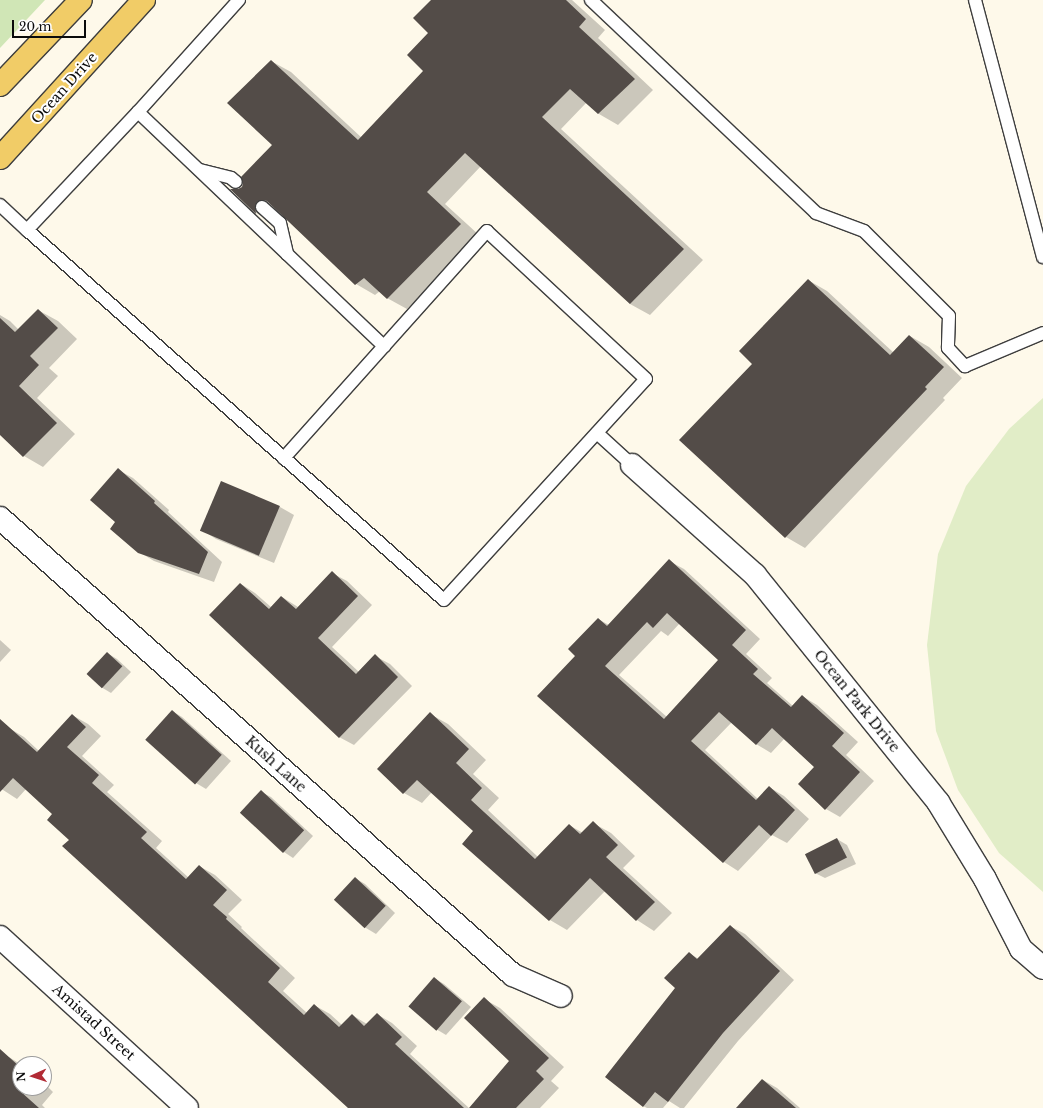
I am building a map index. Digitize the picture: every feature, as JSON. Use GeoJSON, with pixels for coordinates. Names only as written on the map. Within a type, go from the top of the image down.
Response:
{"type":"FeatureCollection","features":[{"type":"Feature","properties":{"kind":"main road"},"geometry":{"type":"LineString","coordinates":[[0,85],[81,0]]}},
{"type":"Feature","properties":{"kind":"main road","name":"Ocean Drive"},"geometry":{"type":"LineString","coordinates":[[0,158],[144,0]]}},
{"type":"Feature","properties":{"kind":"street","name":"Ocean Park Drive"},"geometry":{"type":"LineString","coordinates":[[632,465],[755,575],[938,802],[985,880],[1021,949],[1043,968]]}},
{"type":"Feature","properties":{"kind":"street","name":"Kush Lane"},"geometry":{"type":"LineString","coordinates":[[0,518],[513,975],[561,996]]}},
{"type":"Feature","properties":{"kind":"street","name":"Amistad Street"},"geometry":{"type":"LineString","coordinates":[[0,937],[187,1108]]}},
{"type":"Feature","properties":{"kind":"lane"},"geometry":{"type":"LineString","coordinates":[[27,230],[138,112],[239,0]]}},
{"type":"Feature","properties":{"kind":"lane"},"geometry":{"type":"LineString","coordinates":[[591,0],[816,213],[864,230],[949,316],[948,348],[965,366],[1043,333]]}},
{"type":"Feature","properties":{"kind":"lane"},"geometry":{"type":"LineString","coordinates":[[975,0],[1043,257]]}},
{"type":"Feature","properties":{"kind":"lane"},"geometry":{"type":"LineString","coordinates":[[138,112],[384,346]]}},
{"type":"Feature","properties":{"kind":"lane"},"geometry":{"type":"LineString","coordinates":[[198,170],[231,178],[236,182]]}},
{"type":"Feature","properties":{"kind":"lane"},"geometry":{"type":"LineString","coordinates":[[0,205],[27,230],[444,600],[646,379],[487,230],[284,458]]}},
{"type":"Feature","properties":{"kind":"lane"},"geometry":{"type":"LineString","coordinates":[[262,207],[280,223],[287,254]]}},
{"type":"Feature","properties":{"kind":"lane"},"geometry":{"type":"LineString","coordinates":[[597,433],[632,465]]}},
{"type":"Feature","properties":{"kind":"green space"},"geometry":{"type":"Polygon","coordinates":[[[0,0],[45,0],[0,48],[0,0]]]}},
{"type":"Feature","properties":{"kind":"green space"},"geometry":{"type":"Polygon","coordinates":[[[1043,398],[1043,892],[999,853],[958,790],[936,731],[927,645],[938,554],[966,486],[1009,429],[1043,398]]]}},
{"type":"Feature","properties":{"kind":"building"},"geometry":{"type":"Polygon","coordinates":[[[431,0],[566,0],[586,19],[579,27],[635,79],[598,114],[570,89],[542,117],[684,249],[630,304],[465,153],[427,192],[461,224],[387,299],[364,278],[355,285],[267,201],[263,200],[257,202],[255,206],[256,214],[230,189],[238,189],[242,187],[243,183],[241,177],[272,145],[227,103],[271,60],[358,140],[423,71],[407,55],[428,33],[413,18],[431,0]]]}},
{"type":"Feature","properties":{"kind":"building"},"geometry":{"type":"Polygon","coordinates":[[[808,279],[890,355],[909,335],[944,367],[925,387],[927,389],[785,538],[679,440],[752,364],[739,351],[808,279]]]}},
{"type":"Feature","properties":{"kind":"building"},"geometry":{"type":"Polygon","coordinates":[[[38,309],[58,328],[30,356],[39,365],[19,386],[57,423],[23,457],[0,435],[0,318],[15,332],[38,309]]]}},
{"type":"Feature","properties":{"kind":"building"},"geometry":{"type":"Polygon","coordinates":[[[118,468],[208,552],[199,574],[138,553],[110,529],[115,522],[90,500],[118,468]]]}},
{"type":"Feature","properties":{"kind":"building"},"geometry":{"type":"Polygon","coordinates":[[[221,481],[280,506],[259,556],[200,531],[221,481]]]}},
{"type":"Feature","properties":{"kind":"building"},"geometry":{"type":"Polygon","coordinates":[[[669,559],[746,630],[732,645],[758,669],[753,674],[791,707],[802,695],[844,733],[832,746],[860,772],[825,810],[798,784],[814,767],[772,728],[756,745],[719,712],[691,741],[756,800],[769,786],[795,810],[771,836],[759,825],[723,863],[537,696],[575,656],[568,649],[598,618],[607,626],[669,559]],[[667,613],[653,628],[647,622],[605,666],[664,719],[718,660],[667,613]]]}},
{"type":"Feature","properties":{"kind":"building"},"geometry":{"type":"Polygon","coordinates":[[[332,571],[358,596],[318,638],[356,674],[375,654],[398,677],[339,738],[209,615],[240,583],[269,609],[281,596],[296,609],[332,571]]]}},
{"type":"Feature","properties":{"kind":"building"},"geometry":{"type":"Polygon","coordinates":[[[107,652],[122,666],[102,688],[87,674],[107,652]]]}},
{"type":"Feature","properties":{"kind":"building"},"geometry":{"type":"Polygon","coordinates":[[[172,710],[222,755],[195,785],[145,740],[172,710]]]}},
{"type":"Feature","properties":{"kind":"building"},"geometry":{"type":"Polygon","coordinates":[[[430,712],[469,749],[456,763],[482,788],[471,800],[535,859],[569,824],[580,834],[593,821],[618,845],[606,857],[655,902],[636,921],[590,878],[549,921],[462,844],[473,831],[417,780],[403,794],[377,769],[430,712]]]}},
{"type":"Feature","properties":{"kind":"building"},"geometry":{"type":"Polygon","coordinates":[[[72,714],[86,727],[67,747],[99,775],[92,783],[147,832],[141,838],[186,879],[199,865],[227,890],[213,905],[227,917],[226,919],[280,968],[268,982],[304,1015],[314,1004],[339,1027],[352,1014],[364,1026],[377,1013],[402,1037],[395,1044],[464,1108],[348,1108],[62,846],[69,840],[47,820],[52,814],[13,778],[0,792],[0,719],[37,752],[72,714]]]}},
{"type":"Feature","properties":{"kind":"building"},"geometry":{"type":"Polygon","coordinates":[[[261,790],[304,830],[283,853],[240,813],[261,790]]]}},
{"type":"Feature","properties":{"kind":"building"},"geometry":{"type":"Polygon","coordinates":[[[837,838],[847,858],[815,874],[805,854],[837,838]]]}},
{"type":"Feature","properties":{"kind":"building"},"geometry":{"type":"Polygon","coordinates":[[[355,877],[386,906],[365,928],[334,900],[355,877]]]}},
{"type":"Feature","properties":{"kind":"building"},"geometry":{"type":"Polygon","coordinates":[[[730,925],[780,971],[723,1033],[668,1102],[655,1092],[643,1107],[605,1077],[675,988],[664,978],[689,952],[697,959],[730,925]]]}},
{"type":"Feature","properties":{"kind":"building"},"geometry":{"type":"Polygon","coordinates":[[[434,977],[462,1001],[436,1031],[408,1006],[434,977]]]}},
{"type":"Feature","properties":{"kind":"building"},"geometry":{"type":"Polygon","coordinates":[[[484,997],[549,1058],[536,1071],[544,1079],[516,1108],[469,1108],[509,1061],[464,1018],[484,997]]]}},
{"type":"Feature","properties":{"kind":"building"},"geometry":{"type":"Polygon","coordinates":[[[0,1049],[12,1060],[12,1096],[26,1096],[39,1108],[0,1108],[0,1049]]]}},
{"type":"Feature","properties":{"kind":"building"},"geometry":{"type":"Polygon","coordinates":[[[762,1079],[796,1108],[736,1108],[762,1079]]]}}]}
